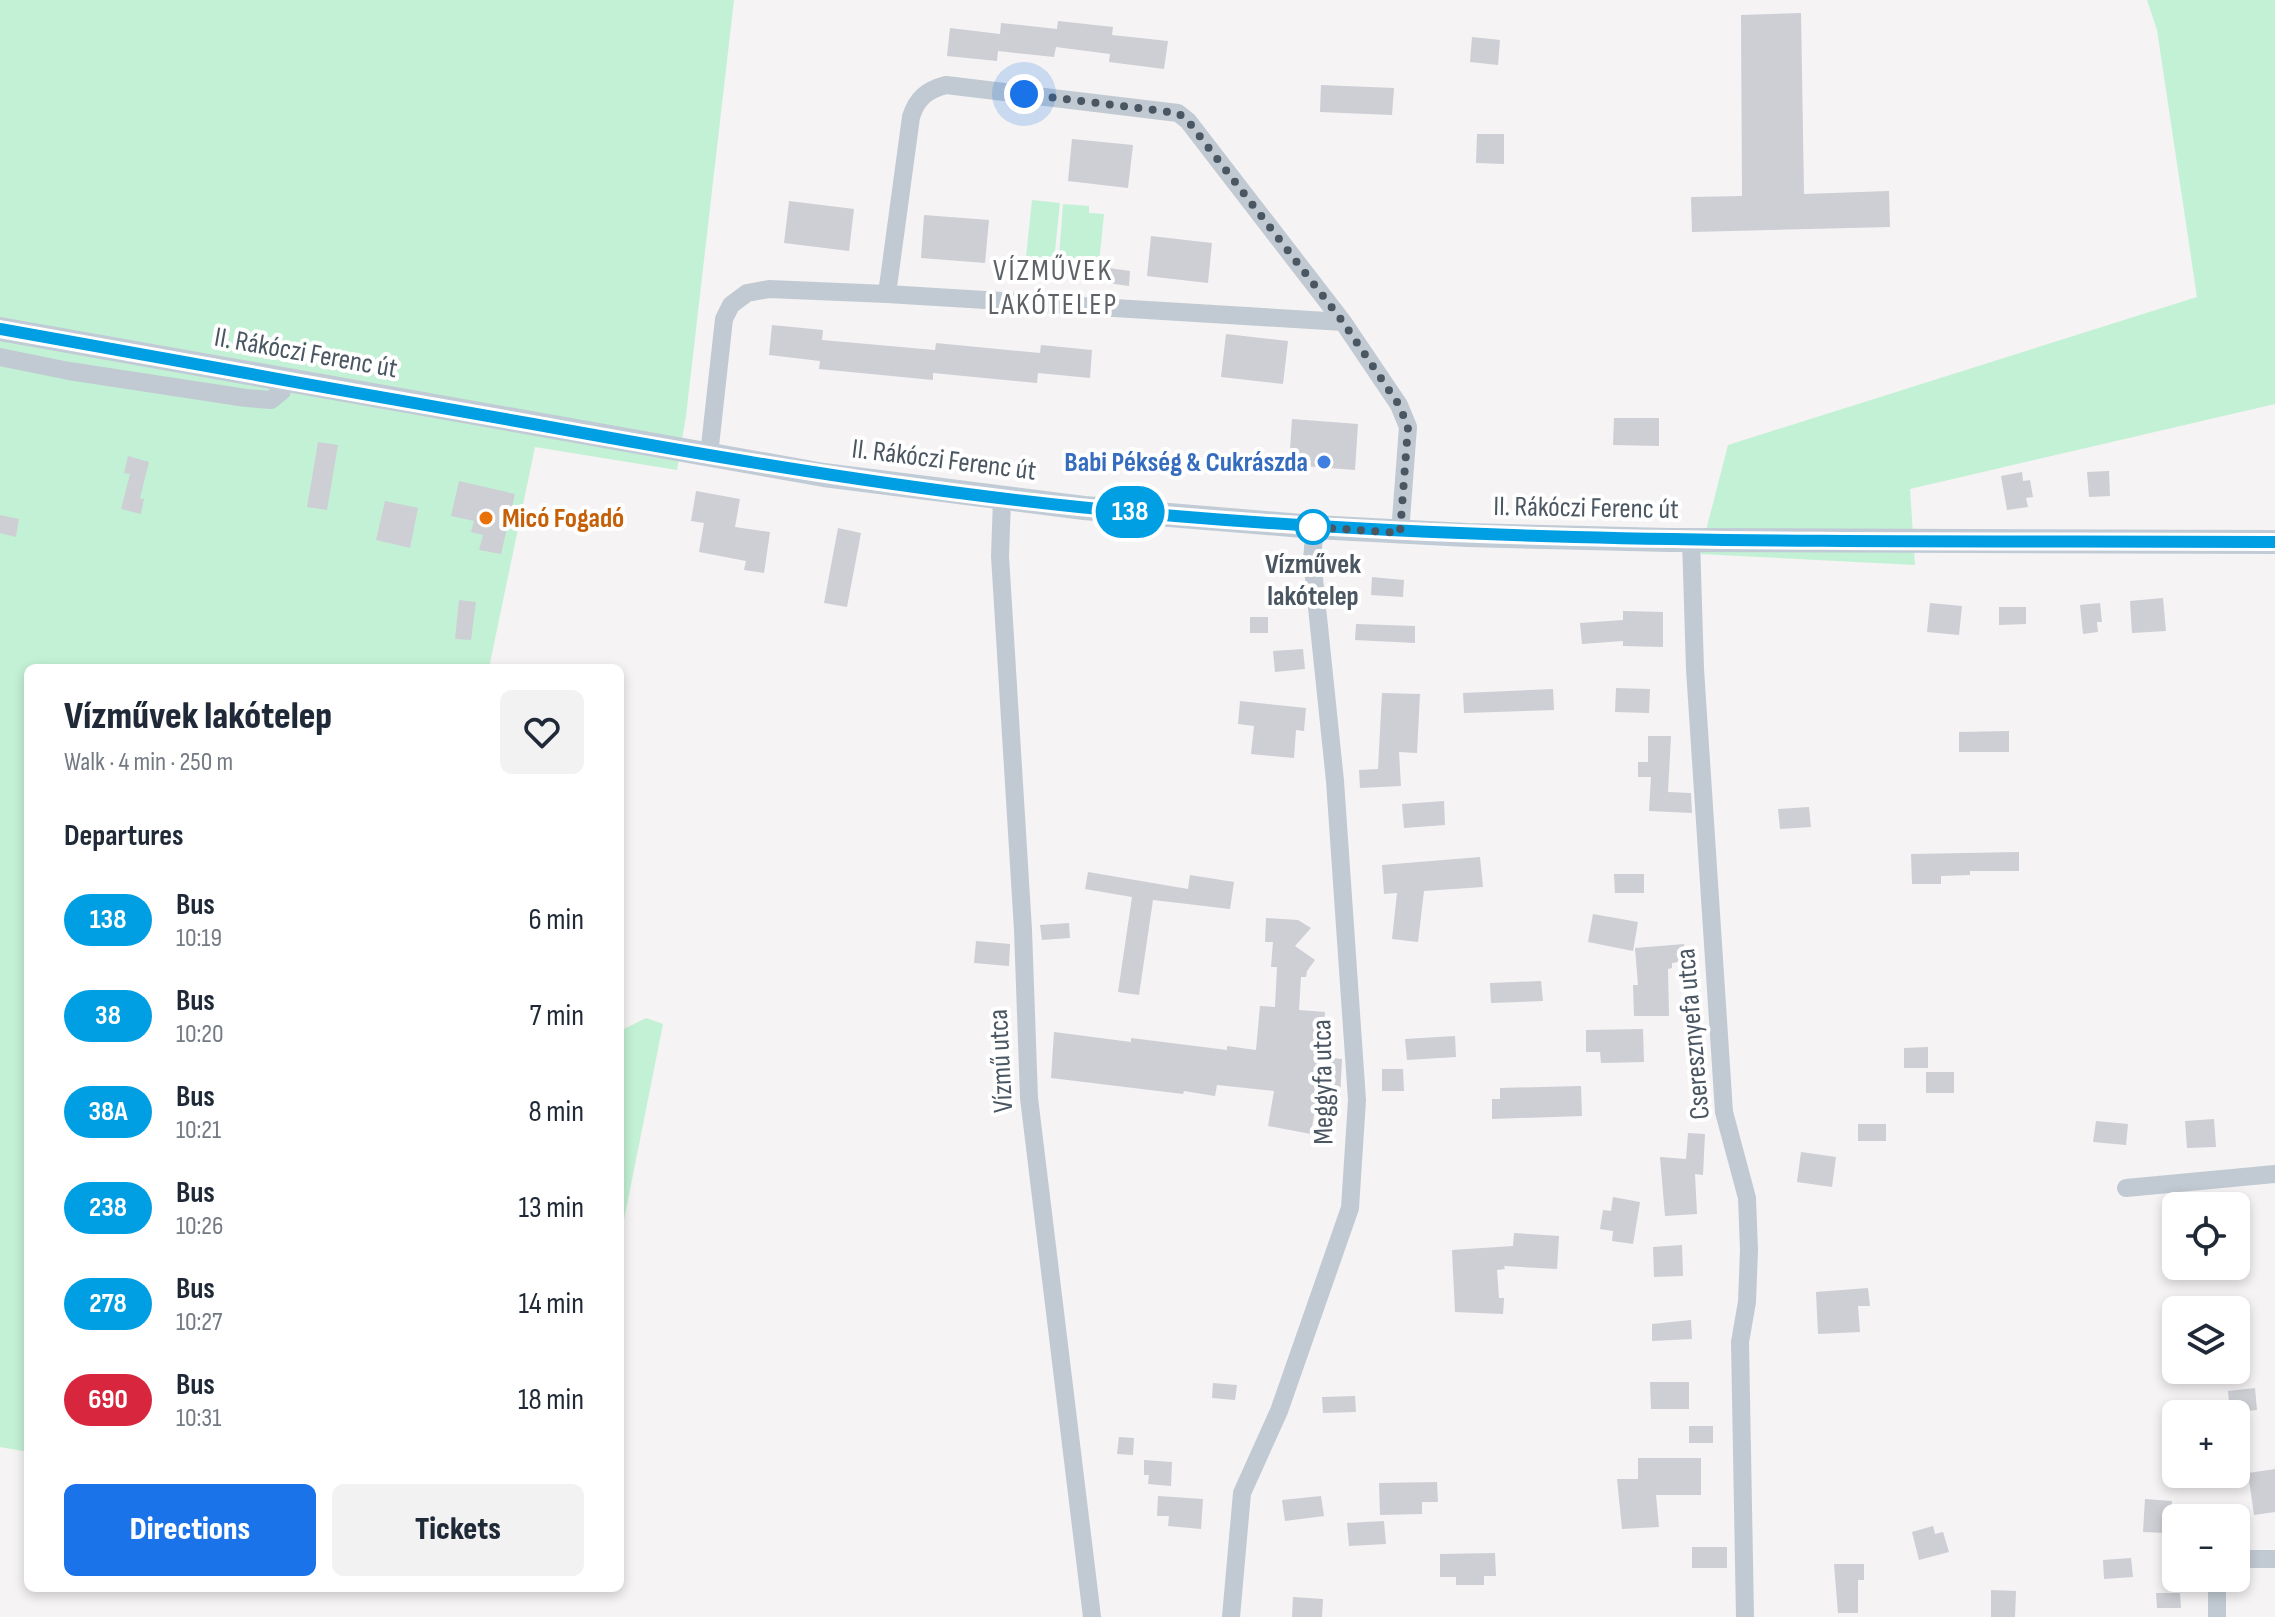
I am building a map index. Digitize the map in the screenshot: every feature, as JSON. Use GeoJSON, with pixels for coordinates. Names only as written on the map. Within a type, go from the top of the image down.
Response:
{"type":"FeatureCollection","features":[{"type":"Feature","properties":{"kind":"main road","name":"II. Rákóczi Ferenc út"},"geometry":{"type":"LineString","coordinates":[[0,329],[824,475],[1002,499],[1400,533],[1691,540],[2275,542]]}},
{"type":"Feature","properties":{"kind":"street"},"geometry":{"type":"LineString","coordinates":[[887,294],[911,117],[915,105],[924,94],[946,85],[1178,113],[1188,121],[1343,322],[1399,405],[1408,427],[1400,533]]}},
{"type":"Feature","properties":{"kind":"street"},"geometry":{"type":"LineString","coordinates":[[709,455],[724,319],[731,305],[747,293],[769,289],[887,294],[1343,322]]}},
{"type":"Feature","properties":{"kind":"street"},"geometry":{"type":"LineString","coordinates":[[0,357],[69,371],[271,400],[282,391],[284,379]]}},
{"type":"Feature","properties":{"kind":"street","name":"Vízmű utca"},"geometry":{"type":"LineString","coordinates":[[1002,499],[1000,556],[1023,930],[1029,1098],[1092,1617]]}},
{"type":"Feature","properties":{"kind":"street","name":"Meggyfa utca"},"geometry":{"type":"LineString","coordinates":[[1231,1617],[1242,1493],[1279,1411],[1350,1208],[1357,1100],[1335,781],[1312,559],[1315,527]]}},
{"type":"Feature","properties":{"kind":"street","name":"Cseresznyefa utca"},"geometry":{"type":"LineString","coordinates":[[1691,540],[1695,669],[1724,1112],[1747,1198],[1747,1302],[1740,1342],[1745,1617]]}},
{"type":"Feature","properties":{"kind":"street"},"geometry":{"type":"LineString","coordinates":[[2126,1188],[2275,1174]]}},
{"type":"Feature","properties":{"kind":"street"},"geometry":{"type":"LineString","coordinates":[[2250,1559],[2275,1559]]}},
{"type":"Feature","properties":{"kind":"street"},"geometry":{"type":"LineString","coordinates":[[2217,1592],[2217,1617]]}},
{"type":"Feature","properties":{"kind":"green space"},"geometry":{"type":"Polygon","coordinates":[[[0,0],[734,0],[686,416],[677,470],[535,447],[490,664],[24,664],[24,1451],[0,1447],[0,0]]]}},
{"type":"Feature","properties":{"kind":"green space"},"geometry":{"type":"Polygon","coordinates":[[[2147,0],[2275,0],[2275,404],[1910,489],[1915,565],[1700,554],[1728,445],[2197,297],[2157,30],[2147,0]]]}},
{"type":"Feature","properties":{"kind":"green space"},"geometry":{"type":"Polygon","coordinates":[[[1032,200],[1060,203],[1053,270],[1025,267],[1032,200]]]}},
{"type":"Feature","properties":{"kind":"green space"},"geometry":{"type":"Polygon","coordinates":[[[1063,204],[1089,206],[1089,213],[1104,214],[1098,274],[1058,270],[1063,204]]]}},
{"type":"Feature","properties":{"kind":"green space"},"geometry":{"type":"Polygon","coordinates":[[[646,1018],[663,1024],[624,1220],[624,1029],[646,1018]]]}},
{"type":"Feature","properties":{"kind":"building"},"geometry":{"type":"Polygon","coordinates":[[[1801,13],[1804,194],[1889,191],[1890,227],[1692,232],[1691,197],[1742,196],[1741,15],[1801,13]]]}},
{"type":"Feature","properties":{"kind":"building"},"geometry":{"type":"Polygon","coordinates":[[[1058,21],[1113,27],[1112,35],[1168,41],[1164,69],[1109,62],[1110,54],[1056,47],[1054,57],[998,51],[997,61],[947,56],[950,28],[1000,34],[1001,23],[1057,29],[1058,21]]]}},
{"type":"Feature","properties":{"kind":"building"},"geometry":{"type":"Polygon","coordinates":[[[1472,37],[1500,40],[1498,65],[1470,62],[1472,37]]]}},
{"type":"Feature","properties":{"kind":"building"},"geometry":{"type":"Polygon","coordinates":[[[1321,85],[1394,88],[1392,115],[1320,112],[1321,85]]]}},
{"type":"Feature","properties":{"kind":"building"},"geometry":{"type":"Polygon","coordinates":[[[1477,134],[1504,134],[1504,164],[1476,163],[1477,134]]]}},
{"type":"Feature","properties":{"kind":"building"},"geometry":{"type":"Polygon","coordinates":[[[1072,139],[1133,145],[1128,188],[1068,181],[1072,139]]]}},
{"type":"Feature","properties":{"kind":"building"},"geometry":{"type":"Polygon","coordinates":[[[789,201],[854,209],[849,251],[784,243],[789,201]]]}},
{"type":"Feature","properties":{"kind":"building"},"geometry":{"type":"Polygon","coordinates":[[[924,215],[989,220],[985,263],[921,258],[924,215]]]}},
{"type":"Feature","properties":{"kind":"building"},"geometry":{"type":"Polygon","coordinates":[[[1151,236],[1212,243],[1208,283],[1147,276],[1151,236]]]}},
{"type":"Feature","properties":{"kind":"building"},"geometry":{"type":"Polygon","coordinates":[[[1109,268],[1130,271],[1129,286],[1107,283],[1109,268]]]}},
{"type":"Feature","properties":{"kind":"building"},"geometry":{"type":"Polygon","coordinates":[[[772,325],[823,330],[822,340],[935,350],[936,343],[1040,353],[1041,345],[1092,350],[1090,378],[1038,373],[1037,383],[933,373],[933,380],[819,369],[820,361],[769,355],[772,325]]]}},
{"type":"Feature","properties":{"kind":"building"},"geometry":{"type":"Polygon","coordinates":[[[1226,334],[1288,341],[1283,384],[1221,377],[1226,334]]]}},
{"type":"Feature","properties":{"kind":"building"},"geometry":{"type":"Polygon","coordinates":[[[1614,418],[1659,418],[1659,446],[1613,445],[1614,418]]]}},
{"type":"Feature","properties":{"kind":"building"},"geometry":{"type":"Polygon","coordinates":[[[1292,419],[1358,424],[1355,470],[1289,465],[1292,419]]]}},
{"type":"Feature","properties":{"kind":"building"},"geometry":{"type":"Polygon","coordinates":[[[318,442],[338,445],[327,510],[307,507],[318,442]]]}},
{"type":"Feature","properties":{"kind":"building"},"geometry":{"type":"Polygon","coordinates":[[[128,456],[149,462],[140,498],[144,499],[141,514],[121,509],[130,474],[124,473],[128,456]]]}},
{"type":"Feature","properties":{"kind":"building"},"geometry":{"type":"Polygon","coordinates":[[[2109,471],[2110,496],[2089,497],[2087,472],[2109,471]]]}},
{"type":"Feature","properties":{"kind":"building"},"geometry":{"type":"Polygon","coordinates":[[[2022,472],[2023,481],[2030,480],[2033,497],[2026,498],[2028,507],[2007,510],[2001,476],[2022,472]]]}},
{"type":"Feature","properties":{"kind":"building","name":"Micó Fogadó"},"geometry":{"type":"Polygon","coordinates":[[[459,481],[515,494],[501,554],[479,550],[483,535],[471,532],[474,521],[451,516],[459,481]]]}},
{"type":"Feature","properties":{"kind":"building"},"geometry":{"type":"Polygon","coordinates":[[[696,491],[740,499],[735,527],[770,532],[764,573],[744,570],[746,561],[699,552],[704,523],[691,521],[696,491]]]}},
{"type":"Feature","properties":{"kind":"building"},"geometry":{"type":"Polygon","coordinates":[[[385,501],[418,508],[410,548],[376,540],[385,501]]]}},
{"type":"Feature","properties":{"kind":"building"},"geometry":{"type":"Polygon","coordinates":[[[0,515],[19,519],[16,537],[0,533],[0,515]]]}},
{"type":"Feature","properties":{"kind":"building"},"geometry":{"type":"Polygon","coordinates":[[[838,528],[861,533],[847,607],[824,603],[838,528]]]}},
{"type":"Feature","properties":{"kind":"building"},"geometry":{"type":"Polygon","coordinates":[[[1372,577],[1404,580],[1403,597],[1371,595],[1372,577]]]}},
{"type":"Feature","properties":{"kind":"building"},"geometry":{"type":"Polygon","coordinates":[[[2163,598],[2166,631],[2132,633],[2130,601],[2163,598]]]}},
{"type":"Feature","properties":{"kind":"building"},"geometry":{"type":"Polygon","coordinates":[[[459,600],[476,602],[471,640],[455,639],[459,600]]]}},
{"type":"Feature","properties":{"kind":"building"},"geometry":{"type":"Polygon","coordinates":[[[1930,603],[1962,606],[1959,635],[1927,632],[1930,603]]]}},
{"type":"Feature","properties":{"kind":"building"},"geometry":{"type":"Polygon","coordinates":[[[2100,603],[2102,622],[2097,622],[2098,632],[2083,634],[2080,605],[2100,603]]]}},
{"type":"Feature","properties":{"kind":"building"},"geometry":{"type":"Polygon","coordinates":[[[1999,607],[2026,607],[2026,624],[1999,625],[1999,607]]]}},
{"type":"Feature","properties":{"kind":"building"},"geometry":{"type":"Polygon","coordinates":[[[1623,611],[1663,612],[1663,647],[1623,646],[1623,641],[1582,644],[1580,623],[1623,620],[1623,611]]]}},
{"type":"Feature","properties":{"kind":"building"},"geometry":{"type":"Polygon","coordinates":[[[1250,617],[1268,617],[1268,633],[1250,633],[1250,617]]]}},
{"type":"Feature","properties":{"kind":"building"},"geometry":{"type":"Polygon","coordinates":[[[1356,624],[1415,626],[1415,643],[1355,640],[1356,624]]]}},
{"type":"Feature","properties":{"kind":"building"},"geometry":{"type":"Polygon","coordinates":[[[1303,649],[1305,669],[1275,672],[1273,651],[1303,649]]]}},
{"type":"Feature","properties":{"kind":"building"},"geometry":{"type":"Polygon","coordinates":[[[1616,688],[1650,689],[1649,713],[1615,712],[1616,688]]]}},
{"type":"Feature","properties":{"kind":"building"},"geometry":{"type":"Polygon","coordinates":[[[1553,689],[1554,710],[1464,713],[1463,693],[1553,689]]]}},
{"type":"Feature","properties":{"kind":"building"},"geometry":{"type":"Polygon","coordinates":[[[1382,693],[1420,694],[1417,753],[1399,752],[1401,786],[1360,788],[1359,770],[1378,769],[1382,693]]]}},
{"type":"Feature","properties":{"kind":"building"},"geometry":{"type":"Polygon","coordinates":[[[1240,701],[1306,708],[1304,731],[1296,730],[1294,758],[1251,754],[1254,726],[1238,724],[1240,701]]]}},
{"type":"Feature","properties":{"kind":"building"},"geometry":{"type":"Polygon","coordinates":[[[2009,731],[2009,752],[1959,752],[1959,732],[2009,731]]]}},
{"type":"Feature","properties":{"kind":"building"},"geometry":{"type":"Polygon","coordinates":[[[1648,736],[1671,736],[1668,792],[1691,793],[1692,813],[1649,811],[1651,777],[1638,777],[1638,762],[1648,762],[1648,736]]]}},
{"type":"Feature","properties":{"kind":"building"},"geometry":{"type":"Polygon","coordinates":[[[1444,801],[1445,825],[1404,828],[1402,804],[1444,801]]]}},
{"type":"Feature","properties":{"kind":"building"},"geometry":{"type":"Polygon","coordinates":[[[1809,807],[1811,827],[1780,829],[1778,809],[1809,807]]]}},
{"type":"Feature","properties":{"kind":"building"},"geometry":{"type":"Polygon","coordinates":[[[2019,852],[2019,871],[1970,871],[1970,875],[1941,876],[1941,884],[1912,884],[1911,854],[2019,852]]]}},
{"type":"Feature","properties":{"kind":"building"},"geometry":{"type":"Polygon","coordinates":[[[1480,857],[1483,887],[1424,891],[1418,942],[1392,939],[1397,893],[1384,894],[1382,865],[1480,857]]]}},
{"type":"Feature","properties":{"kind":"building"},"geometry":{"type":"Polygon","coordinates":[[[1088,872],[1188,889],[1190,875],[1234,882],[1230,909],[1153,900],[1139,995],[1118,992],[1132,897],[1085,889],[1088,872]]]}},
{"type":"Feature","properties":{"kind":"building"},"geometry":{"type":"Polygon","coordinates":[[[1614,874],[1644,874],[1644,893],[1615,893],[1614,874]]]}},
{"type":"Feature","properties":{"kind":"building"},"geometry":{"type":"Polygon","coordinates":[[[1593,914],[1638,922],[1633,951],[1588,942],[1593,914]]]}},
{"type":"Feature","properties":{"kind":"building"},"geometry":{"type":"Polygon","coordinates":[[[1266,918],[1298,920],[1311,928],[1295,946],[1315,960],[1306,977],[1301,977],[1299,1010],[1325,1012],[1321,1057],[1342,1059],[1340,1098],[1317,1096],[1311,1134],[1268,1126],[1274,1091],[1217,1085],[1215,1096],[1051,1078],[1054,1032],[1131,1042],[1131,1038],[1227,1050],[1227,1046],[1256,1050],[1260,1006],[1275,1007],[1277,967],[1271,967],[1273,942],[1265,942],[1266,918]]]}},
{"type":"Feature","properties":{"kind":"building"},"geometry":{"type":"Polygon","coordinates":[[[1069,923],[1070,938],[1042,940],[1040,925],[1069,923]]]}},
{"type":"Feature","properties":{"kind":"building"},"geometry":{"type":"Polygon","coordinates":[[[976,941],[1010,944],[1009,966],[974,963],[976,941]]]}},
{"type":"Feature","properties":{"kind":"building"},"geometry":{"type":"Polygon","coordinates":[[[1684,944],[1686,961],[1672,963],[1672,968],[1668,969],[1669,1016],[1634,1016],[1633,985],[1638,985],[1635,948],[1684,944]]]}},
{"type":"Feature","properties":{"kind":"building"},"geometry":{"type":"Polygon","coordinates":[[[1541,981],[1543,1001],[1491,1003],[1490,983],[1541,981]]]}},
{"type":"Feature","properties":{"kind":"building"},"geometry":{"type":"Polygon","coordinates":[[[1643,1029],[1644,1062],[1601,1063],[1600,1052],[1586,1052],[1586,1030],[1643,1029]]]}},
{"type":"Feature","properties":{"kind":"building"},"geometry":{"type":"Polygon","coordinates":[[[1455,1036],[1456,1057],[1407,1060],[1405,1039],[1455,1036]]]}},
{"type":"Feature","properties":{"kind":"building"},"geometry":{"type":"Polygon","coordinates":[[[1928,1047],[1928,1068],[1904,1068],[1904,1048],[1928,1047]]]}},
{"type":"Feature","properties":{"kind":"building"},"geometry":{"type":"Polygon","coordinates":[[[1382,1069],[1403,1069],[1404,1091],[1382,1091],[1382,1069]]]}},
{"type":"Feature","properties":{"kind":"building"},"geometry":{"type":"Polygon","coordinates":[[[1926,1072],[1954,1072],[1954,1093],[1926,1093],[1926,1072]]]}},
{"type":"Feature","properties":{"kind":"building"},"geometry":{"type":"Polygon","coordinates":[[[1581,1086],[1582,1116],[1492,1119],[1492,1099],[1500,1099],[1500,1088],[1581,1086]]]}},
{"type":"Feature","properties":{"kind":"building"},"geometry":{"type":"Polygon","coordinates":[[[2214,1119],[2216,1147],[2187,1148],[2185,1121],[2214,1119]]]}},
{"type":"Feature","properties":{"kind":"building"},"geometry":{"type":"Polygon","coordinates":[[[2096,1121],[2128,1124],[2126,1145],[2093,1142],[2096,1121]]]}},
{"type":"Feature","properties":{"kind":"building"},"geometry":{"type":"Polygon","coordinates":[[[1858,1124],[1886,1124],[1886,1141],[1858,1141],[1858,1124]]]}},
{"type":"Feature","properties":{"kind":"building"},"geometry":{"type":"Polygon","coordinates":[[[1688,1133],[1705,1134],[1703,1175],[1695,1174],[1697,1214],[1665,1216],[1660,1157],[1686,1159],[1688,1133]]]}},
{"type":"Feature","properties":{"kind":"building"},"geometry":{"type":"Polygon","coordinates":[[[1801,1152],[1836,1157],[1832,1187],[1797,1182],[1801,1152]]]}},
{"type":"Feature","properties":{"kind":"building"},"geometry":{"type":"Polygon","coordinates":[[[1613,1197],[1640,1202],[1633,1244],[1612,1241],[1613,1231],[1600,1229],[1603,1210],[1611,1211],[1613,1197]]]}},
{"type":"Feature","properties":{"kind":"building"},"geometry":{"type":"Polygon","coordinates":[[[1514,1233],[1559,1236],[1557,1269],[1504,1266],[1505,1269],[1497,1270],[1499,1298],[1504,1298],[1503,1314],[1455,1312],[1452,1250],[1513,1246],[1514,1233]]]}},
{"type":"Feature","properties":{"kind":"building"},"geometry":{"type":"Polygon","coordinates":[[[1682,1245],[1683,1276],[1654,1277],[1653,1247],[1682,1245]]]}},
{"type":"Feature","properties":{"kind":"building"},"geometry":{"type":"Polygon","coordinates":[[[1868,1288],[1870,1306],[1858,1306],[1860,1332],[1818,1334],[1816,1292],[1868,1288]]]}},
{"type":"Feature","properties":{"kind":"building"},"geometry":{"type":"Polygon","coordinates":[[[1691,1320],[1692,1339],[1652,1341],[1652,1324],[1691,1320]]]}},
{"type":"Feature","properties":{"kind":"building"},"geometry":{"type":"Polygon","coordinates":[[[1650,1382],[1689,1382],[1689,1409],[1651,1409],[1650,1382]]]}},
{"type":"Feature","properties":{"kind":"building"},"geometry":{"type":"Polygon","coordinates":[[[1213,1383],[1237,1385],[1235,1400],[1212,1398],[1213,1383]]]}},
{"type":"Feature","properties":{"kind":"building"},"geometry":{"type":"Polygon","coordinates":[[[2255,1388],[2257,1410],[2250,1411],[2250,1400],[2229,1400],[2228,1391],[2255,1388]]]}},
{"type":"Feature","properties":{"kind":"building"},"geometry":{"type":"Polygon","coordinates":[[[1355,1396],[1356,1412],[1323,1413],[1322,1397],[1355,1396]]]}},
{"type":"Feature","properties":{"kind":"building"},"geometry":{"type":"Polygon","coordinates":[[[1689,1426],[1713,1426],[1713,1443],[1689,1443],[1689,1426]]]}},
{"type":"Feature","properties":{"kind":"building"},"geometry":{"type":"Polygon","coordinates":[[[1119,1437],[1134,1438],[1133,1455],[1117,1454],[1119,1437]]]}},
{"type":"Feature","properties":{"kind":"building"},"geometry":{"type":"Polygon","coordinates":[[[1638,1458],[1701,1458],[1701,1495],[1656,1495],[1659,1527],[1622,1529],[1617,1479],[1638,1479],[1638,1458]]]}},
{"type":"Feature","properties":{"kind":"building"},"geometry":{"type":"Polygon","coordinates":[[[1144,1460],[1172,1462],[1171,1486],[1148,1484],[1149,1475],[1144,1475],[1144,1460]]]}},
{"type":"Feature","properties":{"kind":"building"},"geometry":{"type":"Polygon","coordinates":[[[2275,1469],[2275,1512],[2254,1515],[2250,1473],[2275,1469]]]}},
{"type":"Feature","properties":{"kind":"building"},"geometry":{"type":"Polygon","coordinates":[[[1437,1482],[1438,1502],[1422,1502],[1422,1514],[1380,1515],[1379,1483],[1437,1482]]]}},
{"type":"Feature","properties":{"kind":"building"},"geometry":{"type":"Polygon","coordinates":[[[1158,1496],[1203,1499],[1201,1529],[1168,1526],[1169,1516],[1157,1516],[1158,1496]]]}},
{"type":"Feature","properties":{"kind":"building"},"geometry":{"type":"Polygon","coordinates":[[[1321,1496],[1324,1516],[1285,1521],[1282,1500],[1321,1496]]]}},
{"type":"Feature","properties":{"kind":"building"},"geometry":{"type":"Polygon","coordinates":[[[2145,1499],[2172,1501],[2172,1504],[2162,1504],[2162,1533],[2143,1532],[2145,1499]]]}},
{"type":"Feature","properties":{"kind":"building"},"geometry":{"type":"Polygon","coordinates":[[[1384,1521],[1386,1544],[1349,1546],[1347,1523],[1384,1521]]]}},
{"type":"Feature","properties":{"kind":"building"},"geometry":{"type":"Polygon","coordinates":[[[1933,1526],[1935,1534],[1943,1532],[1949,1552],[1919,1560],[1912,1532],[1933,1526]]]}},
{"type":"Feature","properties":{"kind":"building"},"geometry":{"type":"Polygon","coordinates":[[[1692,1547],[1727,1547],[1727,1568],[1692,1568],[1692,1547]]]}},
{"type":"Feature","properties":{"kind":"building"},"geometry":{"type":"Polygon","coordinates":[[[1495,1553],[1496,1576],[1484,1576],[1484,1585],[1456,1585],[1456,1577],[1440,1577],[1440,1554],[1495,1553]]]}},
{"type":"Feature","properties":{"kind":"building"},"geometry":{"type":"Polygon","coordinates":[[[2131,1558],[2133,1577],[2104,1579],[2103,1560],[2131,1558]]]}},
{"type":"Feature","properties":{"kind":"building"},"geometry":{"type":"Polygon","coordinates":[[[1834,1564],[1864,1564],[1864,1580],[1858,1580],[1858,1613],[1838,1613],[1834,1564]]]}},
{"type":"Feature","properties":{"kind":"building"},"geometry":{"type":"Polygon","coordinates":[[[1991,1590],[2016,1591],[2015,1617],[1991,1617],[1991,1590]]]}},
{"type":"Feature","properties":{"kind":"building"},"geometry":{"type":"Polygon","coordinates":[[[2156,1593],[2180,1593],[2181,1608],[2157,1608],[2156,1593]]]}},
{"type":"Feature","properties":{"kind":"building"},"geometry":{"type":"Polygon","coordinates":[[[1293,1597],[1323,1599],[1322,1617],[1292,1617],[1293,1597]]]}},
{"type":"Feature","properties":{"kind":"bus line","name":"138"},"geometry":{"type":"LineString","coordinates":[[0,329],[824,475],[1084,508],[1400,533],[1467,535],[1669,540],[2275,542]]}},
{"type":"Feature","properties":{"kind":"place","name":"Babi Pékség & Cukrászda"},"geometry":{"type":"Point","coordinates":[1324,462]}},
{"type":"Feature","properties":{"kind":"place","name":"Micó Fogadó"},"geometry":{"type":"Point","coordinates":[486,518]}},
{"type":"Feature","properties":{"kind":"place","name":"Vízművek lakótelep"},"geometry":{"type":"Point","coordinates":[1313,527]}},
{"type":"Feature","properties":{"kind":"district","name":"VÍZMŰVEK LAKÓTELEP"},"geometry":{"type":"Point","coordinates":[1053,288]}},
{"type":"Feature","properties":{"kind":"route"},"geometry":{"type":"LineString","coordinates":[[1024,94],[1178,113],[1188,121],[1353,336],[1399,405],[1408,427],[1400,533],[1313,527]]}}]}
